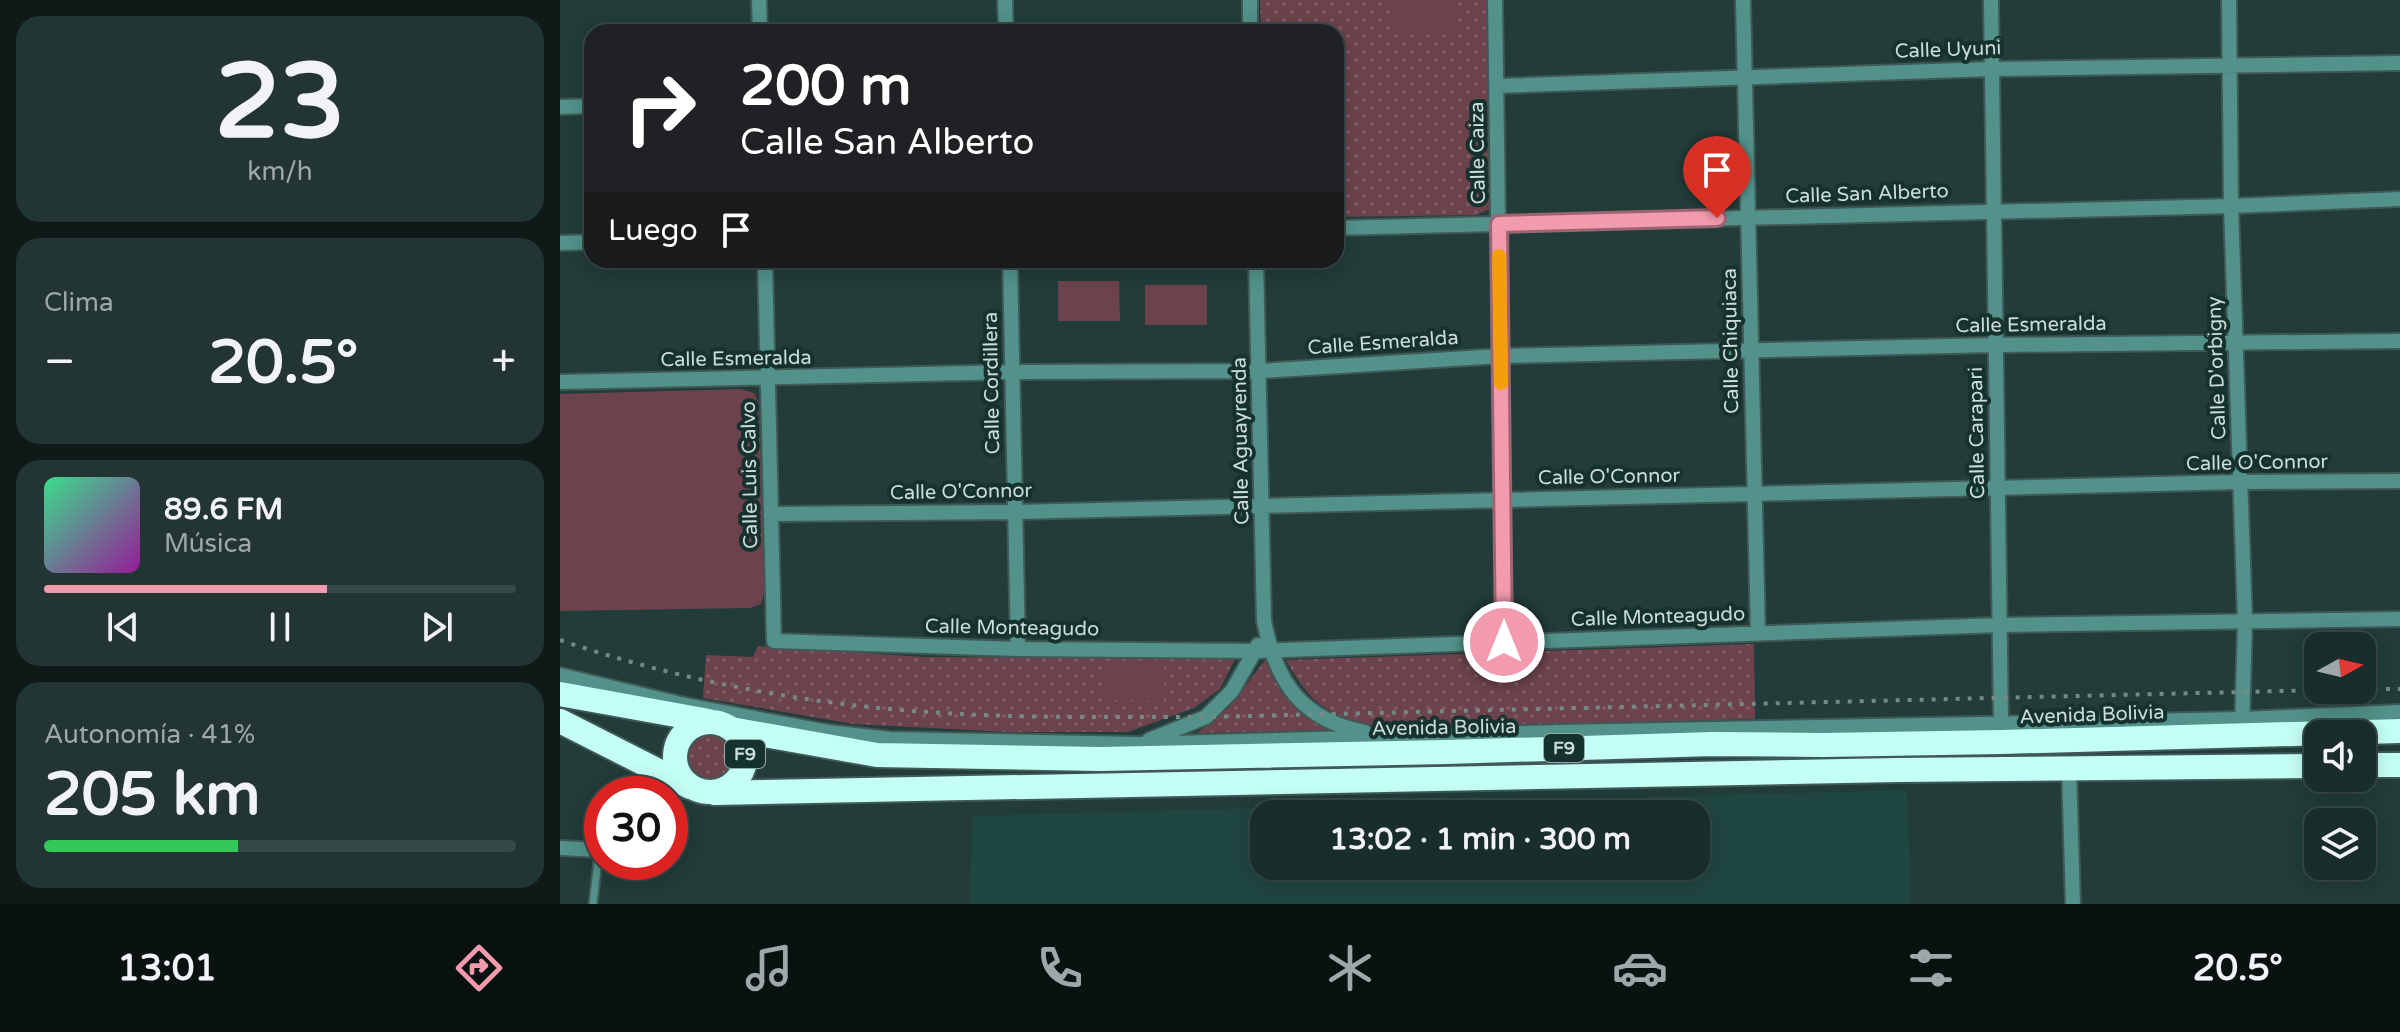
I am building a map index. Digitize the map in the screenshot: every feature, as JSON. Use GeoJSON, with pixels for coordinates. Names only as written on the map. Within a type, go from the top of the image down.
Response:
{"type":"FeatureCollection","features":[{"type":"Feature","properties":{"kind":"highway","name":"F9"},"geometry":{"type":"LineString","coordinates":[[560,694],[722,725],[744,748],[745,760],[736,782],[726,789],[704,791],[560,724]]}},
{"type":"Feature","properties":{"kind":"highway","name":"F9"},"geometry":{"type":"LineString","coordinates":[[722,725],[700,723],[689,728],[676,748],[678,772],[684,782],[704,791],[2304,766]]}},
{"type":"Feature","properties":{"kind":"highway","name":"Avenida Bolivia"},"geometry":{"type":"LineString","coordinates":[[722,725],[877,755],[1100,759],[1713,744],[1837,745],[2242,727],[2400,731]]}},
{"type":"Feature","properties":{"kind":"highway"},"geometry":{"type":"LineString","coordinates":[[2376,765],[2400,765]]}},
{"type":"Feature","properties":{"kind":"street"},"geometry":{"type":"LineString","coordinates":[[759,0],[760,24]]}},
{"type":"Feature","properties":{"kind":"street"},"geometry":{"type":"LineString","coordinates":[[1005,0],[1006,24]]}},
{"type":"Feature","properties":{"kind":"street"},"geometry":{"type":"LineString","coordinates":[[1250,0],[1250,24]]}},
{"type":"Feature","properties":{"kind":"street","name":"Calle Caiza"},"geometry":{"type":"LineString","coordinates":[[1495,0],[1504,642]]}},
{"type":"Feature","properties":{"kind":"street","name":"Calle Chiquiaca"},"geometry":{"type":"LineString","coordinates":[[1743,0],[1758,634]]}},
{"type":"Feature","properties":{"kind":"street","name":"Calle Carapari"},"geometry":{"type":"LineString","coordinates":[[1991,0],[2001,722]]}},
{"type":"Feature","properties":{"kind":"street","name":"Calle D'orbigny"},"geometry":{"type":"LineString","coordinates":[[2229,0],[2231,206],[2245,622],[2242,727]]}},
{"type":"Feature","properties":{"kind":"street","name":"Calle Uyuni"},"geometry":{"type":"LineString","coordinates":[[1497,86],[1992,69],[2400,63]]}},
{"type":"Feature","properties":{"kind":"street"},"geometry":{"type":"LineString","coordinates":[[560,107],[584,106]]}},
{"type":"Feature","properties":{"kind":"street","name":"Calle San Alberto"},"geometry":{"type":"LineString","coordinates":[[1344,228],[2400,199]]}},
{"type":"Feature","properties":{"kind":"street"},"geometry":{"type":"LineString","coordinates":[[560,243],[584,242]]}},
{"type":"Feature","properties":{"kind":"street","name":"Calle Luis Calvo"},"geometry":{"type":"LineString","coordinates":[[765,268],[774,641]]}},
{"type":"Feature","properties":{"kind":"street","name":"Calle Cordillera"},"geometry":{"type":"LineString","coordinates":[[1010,268],[1018,649]]}},
{"type":"Feature","properties":{"kind":"street","name":"Calle Aguayrenda"},"geometry":{"type":"LineString","coordinates":[[1256,268],[1263,506],[1263,651],[1286,684],[1313,714],[1344,728],[1390,737]]}},
{"type":"Feature","properties":{"kind":"street","name":"Calle Esmeralda"},"geometry":{"type":"LineString","coordinates":[[560,382],[1013,372],[1260,371],[1500,356],[1752,350],[2400,341]]}},
{"type":"Feature","properties":{"kind":"street","name":"Calle O'Connor"},"geometry":{"type":"LineString","coordinates":[[771,514],[1014,512],[2240,482],[2400,481]]}},
{"type":"Feature","properties":{"kind":"street","name":"Calle Monteagudo"},"geometry":{"type":"LineString","coordinates":[[774,641],[1018,649],[1263,651],[2000,625],[2400,619]]}},
{"type":"Feature","properties":{"kind":"street"},"geometry":{"type":"LineString","coordinates":[[1100,759],[1206,717],[1232,691],[1263,651]]}},
{"type":"Feature","properties":{"kind":"street"},"geometry":{"type":"LineString","coordinates":[[560,675],[685,705],[828,732],[890,739],[1137,744],[2001,722],[2242,727],[2400,712]]}},
{"type":"Feature","properties":{"kind":"street"},"geometry":{"type":"LineString","coordinates":[[650,776],[652,767]]}},
{"type":"Feature","properties":{"kind":"street"},"geometry":{"type":"LineString","coordinates":[[2069,768],[2073,904]]}},
{"type":"Feature","properties":{"kind":"street"},"geometry":{"type":"LineString","coordinates":[[560,848],[584,849]]}},
{"type":"Feature","properties":{"kind":"lane"},"geometry":{"type":"LineString","coordinates":[[593,904],[596,880]]}},
{"type":"Feature","properties":{"kind":"shaded area"},"geometry":{"type":"Polygon","coordinates":[[[1260,0],[1489,0],[1494,199],[1490,209],[1476,215],[1344,217],[1344,24],[1261,24],[1260,0]]]}},
{"type":"Feature","properties":{"kind":"shaded area"},"geometry":{"type":"Polygon","coordinates":[[[1393,0],[1454,0],[1455,35],[1393,35],[1393,0]]]}},
{"type":"Feature","properties":{"kind":"shaded area"},"geometry":{"type":"Polygon","coordinates":[[[1058,281],[1119,281],[1120,321],[1058,321],[1058,281]]]}},
{"type":"Feature","properties":{"kind":"shaded area"},"geometry":{"type":"Polygon","coordinates":[[[1145,285],[1207,285],[1207,325],[1145,325],[1145,285]]]}},
{"type":"Feature","properties":{"kind":"shaded area"},"geometry":{"type":"Polygon","coordinates":[[[741,389],[754,393],[759,403],[765,591],[761,604],[750,608],[560,611],[560,394],[741,389]]]}},
{"type":"Feature","properties":{"kind":"shaded area"},"geometry":{"type":"Polygon","coordinates":[[[1754,644],[1755,719],[1388,729],[1327,709],[1306,691],[1286,660],[1754,644]]]}},
{"type":"Feature","properties":{"kind":"shaded area"},"geometry":{"type":"Polygon","coordinates":[[[758,646],[923,657],[1235,659],[1220,689],[1194,708],[1128,732],[1008,732],[853,724],[703,698],[706,655],[753,657],[758,646]]]}},
{"type":"Feature","properties":{"kind":"shaded area"},"geometry":{"type":"Polygon","coordinates":[[[1266,659],[1281,692],[1327,730],[1197,733],[1228,708],[1266,659]]]}},
{"type":"Feature","properties":{"kind":"shaded area"},"geometry":{"type":"Polygon","coordinates":[[[1164,660],[1164,701],[1103,700],[1103,661],[1164,660]]]}},
{"type":"Feature","properties":{"kind":"shaded area"},"geometry":{"type":"Polygon","coordinates":[[[709,734],[726,741],[733,758],[726,775],[709,782],[692,775],[685,758],[692,741],[709,734]]]}},
{"type":"Feature","properties":{"kind":"shaded area"},"geometry":{"type":"Polygon","coordinates":[[[1907,790],[1911,904],[970,904],[972,816],[1250,808],[1250,880],[1710,880],[1710,800],[1547,800],[1907,790]]]}},
{"type":"Feature","properties":{"kind":"railway"},"geometry":{"type":"LineString","coordinates":[[560,640],[674,673],[791,697],[912,711],[996,715],[1206,717],[2304,690]]}},
{"type":"Feature","properties":{"kind":"railway"},"geometry":{"type":"LineString","coordinates":[[2376,689],[2400,689]]}},
{"type":"Feature","properties":{"kind":"slow traffic"},"geometry":{"type":"LineString","coordinates":[[1499,256],[1501,383]]}},
{"type":"Feature","properties":{"kind":"route"},"geometry":{"type":"LineString","coordinates":[[1504,642],[1499,224],[1717,218]]}}]}
